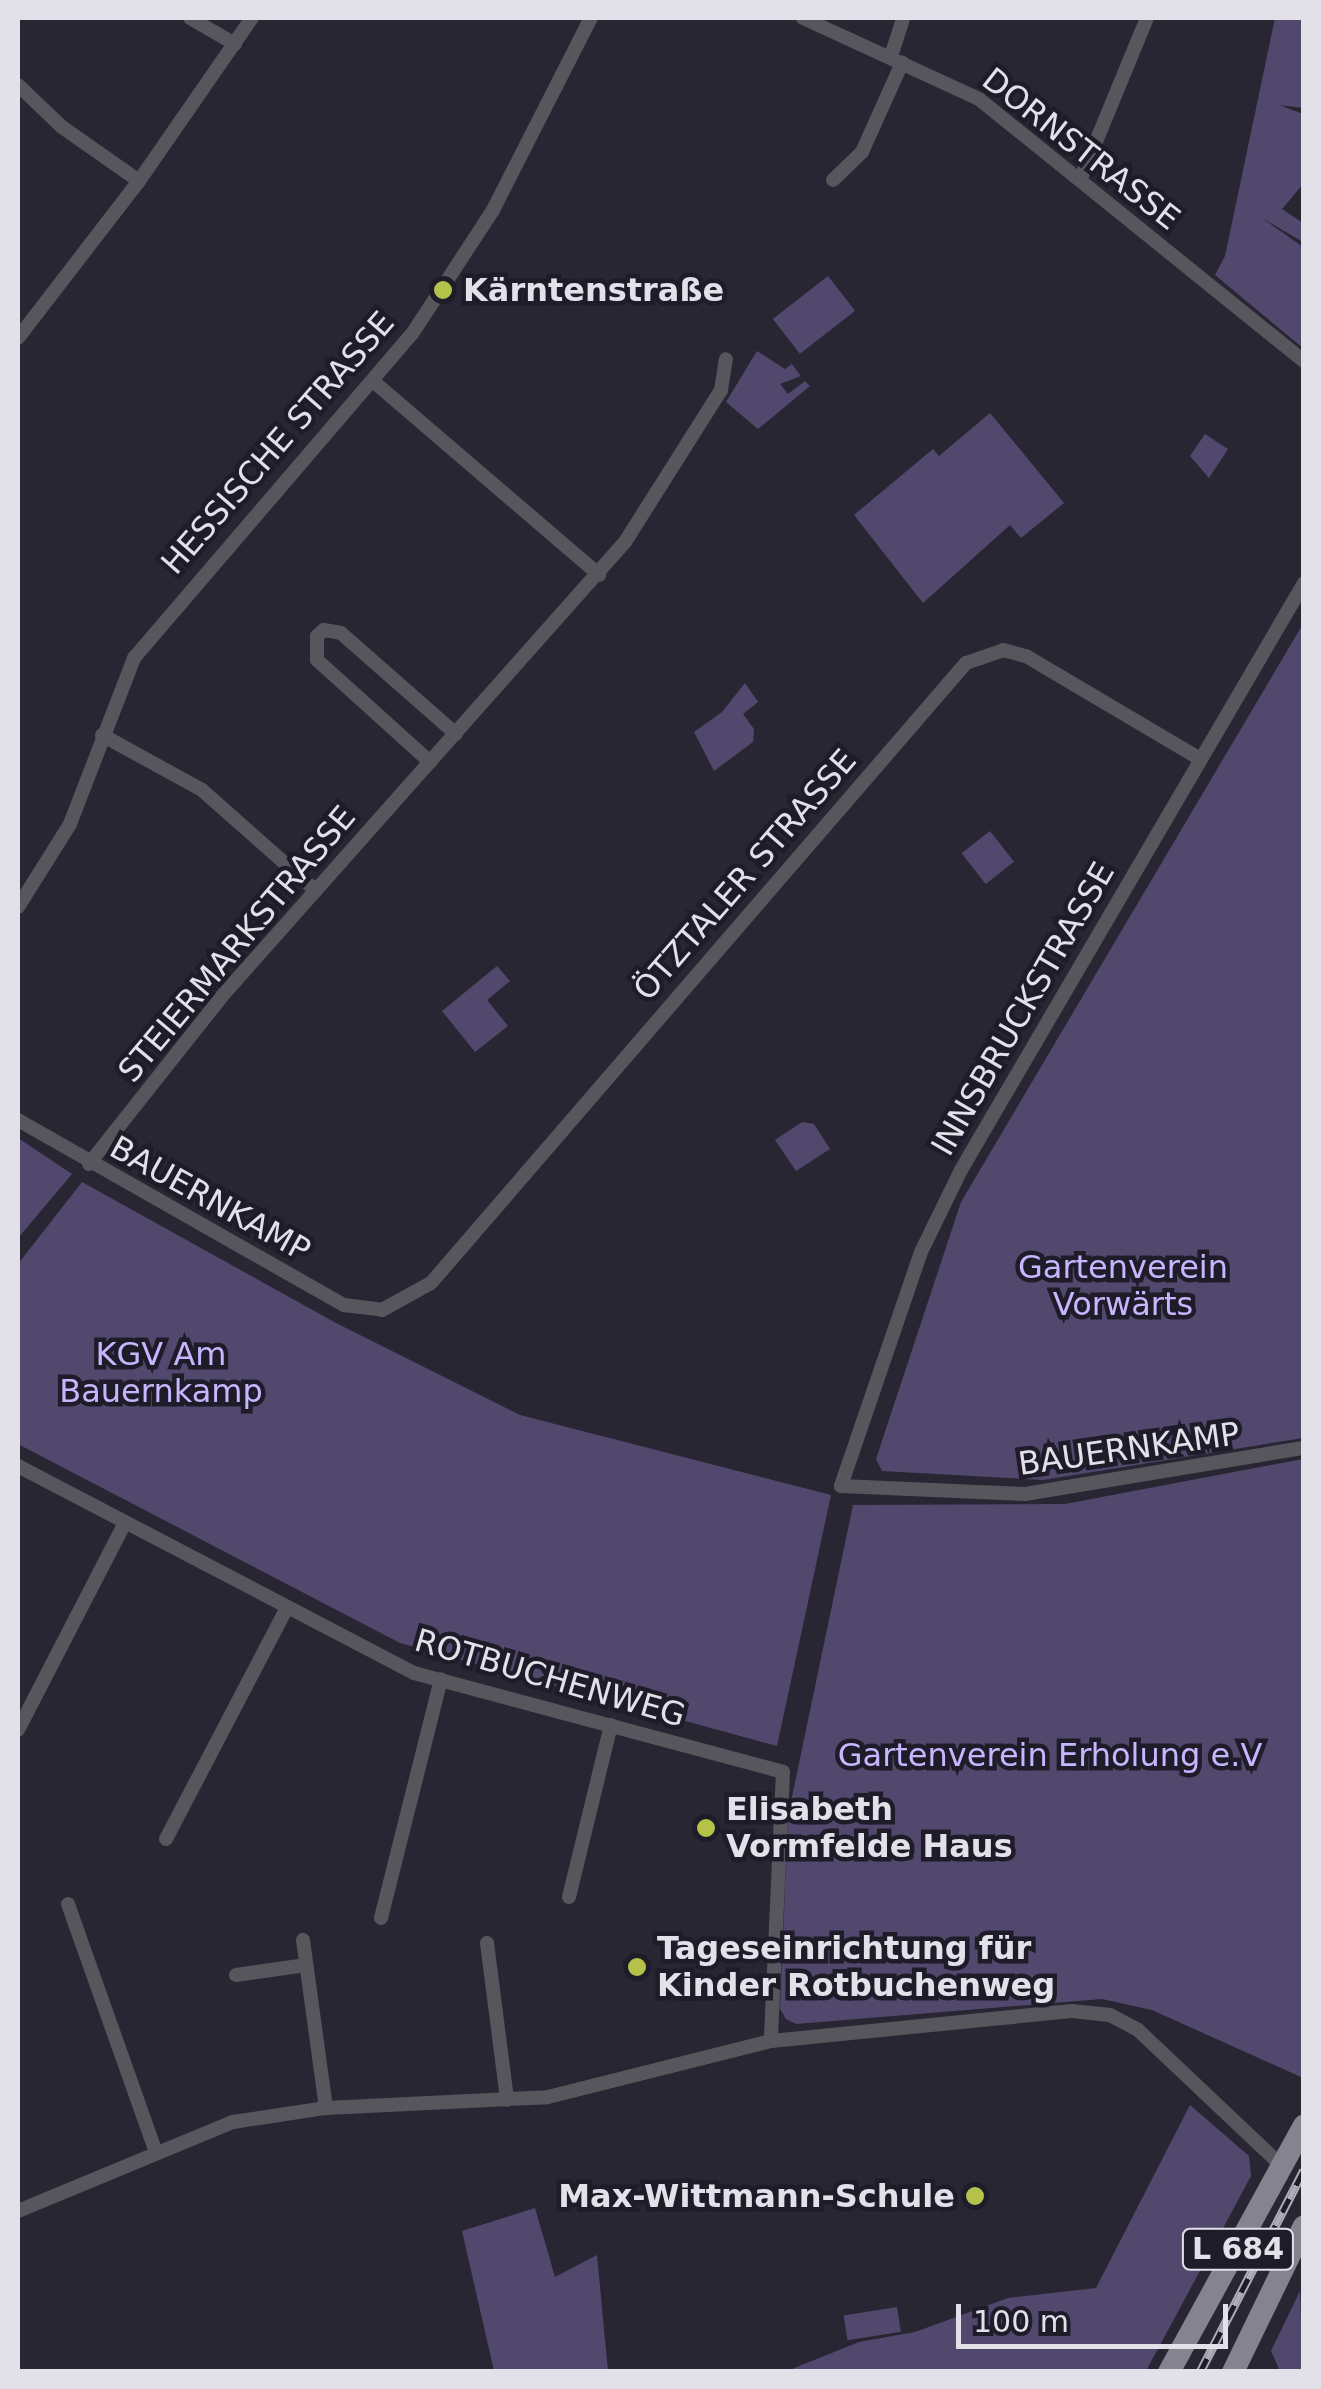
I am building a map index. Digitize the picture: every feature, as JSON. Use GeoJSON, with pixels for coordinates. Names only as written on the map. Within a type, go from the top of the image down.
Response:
{"type":"FeatureCollection","features":[{"type":"Feature","properties":{"kind":"main road","name":"L 684"},"geometry":{"type":"LineString","coordinates":[[1169,2372],[1304,2125]]}},
{"type":"Feature","properties":{"kind":"main road","name":"L 684"},"geometry":{"type":"LineString","coordinates":[[1233,2372],[1304,2226]]}},
{"type":"Feature","properties":{"kind":"street"},"geometry":{"type":"LineString","coordinates":[[190,18],[235,44]]}},
{"type":"Feature","properties":{"kind":"street"},"geometry":{"type":"LineString","coordinates":[[18,338],[139,181],[252,18]]}},
{"type":"Feature","properties":{"kind":"street","name":"HESSISCHE STRASSE"},"geometry":{"type":"LineString","coordinates":[[18,907],[70,824],[134,658],[156,624],[374,381],[481,230],[591,18]]}},
{"type":"Feature","properties":{"kind":"street","name":"DORNSTRASSE"},"geometry":{"type":"LineString","coordinates":[[802,18],[979,99],[1304,361]]}},
{"type":"Feature","properties":{"kind":"street"},"geometry":{"type":"LineString","coordinates":[[832,180],[862,152],[896,60],[903,18]]}},
{"type":"Feature","properties":{"kind":"street"},"geometry":{"type":"LineString","coordinates":[[1081,178],[1147,18]]}},
{"type":"Feature","properties":{"kind":"street"},"geometry":{"type":"LineString","coordinates":[[18,85],[62,127],[139,181]]}},
{"type":"Feature","properties":{"kind":"street","name":"STEIERMARKSTRASSE"},"geometry":{"type":"LineString","coordinates":[[89,1164],[316,891],[599,575],[721,390],[726,359]]}},
{"type":"Feature","properties":{"kind":"street"},"geometry":{"type":"LineString","coordinates":[[374,381],[599,575]]}},
{"type":"Feature","properties":{"kind":"street","name":"INNSBRUCKSTRASSE"},"geometry":{"type":"LineString","coordinates":[[841,1486],[921,1252],[961,1170],[1304,583]]}},
{"type":"Feature","properties":{"kind":"street"},"geometry":{"type":"LineString","coordinates":[[430,762],[317,660],[317,636],[341,633],[456,734]]}},
{"type":"Feature","properties":{"kind":"street","name":"ÖTZTALER STRASSE"},"geometry":{"type":"LineString","coordinates":[[382,1310],[431,1283],[966,663],[1003,650],[1026,656],[1200,759]]}},
{"type":"Feature","properties":{"kind":"street"},"geometry":{"type":"LineString","coordinates":[[102,736],[202,790],[316,891]]}},
{"type":"Feature","properties":{"kind":"street","name":"BAUERNKAMP"},"geometry":{"type":"LineString","coordinates":[[18,1120],[89,1164],[344,1304],[382,1310]]}},
{"type":"Feature","properties":{"kind":"street","name":"BAUERNKAMP"},"geometry":{"type":"LineString","coordinates":[[841,1486],[1024,1494],[1304,1448]]}},
{"type":"Feature","properties":{"kind":"street","name":"ROTBUCHENWEG"},"geometry":{"type":"LineString","coordinates":[[18,1466],[414,1673],[783,1772],[772,2041]]}},
{"type":"Feature","properties":{"kind":"street"},"geometry":{"type":"LineString","coordinates":[[18,1730],[125,1523]]}},
{"type":"Feature","properties":{"kind":"street"},"geometry":{"type":"LineString","coordinates":[[166,1839],[287,1608]]}},
{"type":"Feature","properties":{"kind":"street"},"geometry":{"type":"LineString","coordinates":[[381,1918],[441,1679]]}},
{"type":"Feature","properties":{"kind":"street"},"geometry":{"type":"LineString","coordinates":[[569,1897],[610,1725]]}},
{"type":"Feature","properties":{"kind":"street"},"geometry":{"type":"LineString","coordinates":[[68,1904],[155,2150]]}},
{"type":"Feature","properties":{"kind":"street"},"geometry":{"type":"LineString","coordinates":[[303,1940],[326,2108]]}},
{"type":"Feature","properties":{"kind":"street"},"geometry":{"type":"LineString","coordinates":[[487,1944],[508,2100]]}},
{"type":"Feature","properties":{"kind":"street"},"geometry":{"type":"LineString","coordinates":[[236,1975],[306,1964]]}},
{"type":"Feature","properties":{"kind":"street"},"geometry":{"type":"LineString","coordinates":[[18,2210],[155,2150],[233,2122],[326,2108],[508,2100],[592,2089],[772,2041],[1035,2014],[1110,2015],[1138,2030],[1283,2167]]}},
{"type":"Feature","properties":{"kind":"green space"},"geometry":{"type":"Polygon","coordinates":[[[1275,18],[1303,18],[1303,108],[1279,105],[1303,114],[1303,184],[1282,209],[1303,223],[1303,242],[1262,218],[1303,247],[1303,348],[1215,275],[1225,256],[1275,18]]]}},
{"type":"Feature","properties":{"kind":"green space"},"geometry":{"type":"Polygon","coordinates":[[[828,276],[855,311],[800,354],[773,319],[828,276]]]}},
{"type":"Feature","properties":{"kind":"green space"},"geometry":{"type":"Polygon","coordinates":[[[757,351],[785,369],[792,364],[801,376],[780,384],[788,394],[805,381],[810,386],[758,429],[726,402],[757,351]]]}},
{"type":"Feature","properties":{"kind":"green space"},"geometry":{"type":"Polygon","coordinates":[[[990,413],[1064,503],[1021,538],[1010,525],[923,603],[854,515],[933,449],[939,456],[990,413]]]}},
{"type":"Feature","properties":{"kind":"green space"},"geometry":{"type":"Polygon","coordinates":[[[1205,434],[1228,449],[1209,478],[1190,456],[1205,434]]]}},
{"type":"Feature","properties":{"kind":"green space","name":"Gartenverein Vorwärts"},"geometry":{"type":"Polygon","coordinates":[[[1303,624],[1303,1438],[1043,1480],[882,1471],[876,1459],[961,1202],[1303,624]]]}},
{"type":"Feature","properties":{"kind":"green space"},"geometry":{"type":"Polygon","coordinates":[[[745,683],[758,702],[743,714],[754,729],[753,742],[714,771],[694,732],[722,712],[745,683]]]}},
{"type":"Feature","properties":{"kind":"green space"},"geometry":{"type":"Polygon","coordinates":[[[990,831],[1014,862],[986,884],[962,853],[990,831]]]}},
{"type":"Feature","properties":{"kind":"green space"},"geometry":{"type":"Polygon","coordinates":[[[497,966],[510,981],[487,1000],[508,1026],[475,1052],[442,1011],[497,966]]]}},
{"type":"Feature","properties":{"kind":"green space"},"geometry":{"type":"Polygon","coordinates":[[[802,1122],[814,1124],[830,1149],[796,1171],[775,1140],[802,1122]]]}},
{"type":"Feature","properties":{"kind":"green space"},"geometry":{"type":"Polygon","coordinates":[[[18,1138],[72,1174],[18,1238],[18,1138]]]}},
{"type":"Feature","properties":{"kind":"green space","name":"KGV Am Bauernkamp"},"geometry":{"type":"Polygon","coordinates":[[[82,1182],[336,1323],[520,1415],[831,1495],[777,1746],[400,1643],[18,1444],[18,1264],[82,1182]]]}},
{"type":"Feature","properties":{"kind":"green space","name":"Gartenverein Erholung e.V"},"geometry":{"type":"Polygon","coordinates":[[[1303,1459],[1301,2077],[1152,2010],[1102,1999],[796,2024],[786,2019],[780,2009],[788,1816],[853,1505],[1065,1504],[1303,1459]]]}},
{"type":"Feature","properties":{"kind":"green space"},"geometry":{"type":"Polygon","coordinates":[[[1190,2105],[1249,2156],[1251,2176],[1146,2371],[787,2371],[859,2342],[915,2332],[1008,2298],[1096,2288],[1190,2105]]]}},
{"type":"Feature","properties":{"kind":"green space"},"geometry":{"type":"Polygon","coordinates":[[[535,2208],[555,2277],[597,2255],[608,2371],[494,2371],[462,2231],[535,2208]]]}},
{"type":"Feature","properties":{"kind":"green space"},"geometry":{"type":"Polygon","coordinates":[[[1300,2291],[1303,2371],[1280,2371],[1271,2351],[1300,2291]]]}},
{"type":"Feature","properties":{"kind":"green space"},"geometry":{"type":"Polygon","coordinates":[[[897,2307],[901,2332],[848,2340],[844,2315],[897,2307]]]}},
{"type":"Feature","properties":{"kind":"railway"},"geometry":{"type":"LineString","coordinates":[[1200,2372],[1304,2170]]}},
{"type":"Feature","properties":{"kind":"place","name":"Kärntenstraße"},"geometry":{"type":"Point","coordinates":[443,290]}},
{"type":"Feature","properties":{"kind":"place","name":"Elisabeth Vormfelde Haus"},"geometry":{"type":"Point","coordinates":[706,1828]}},
{"type":"Feature","properties":{"kind":"place","name":"Tageseinrichtung für Kinder Rotbuchenweg"},"geometry":{"type":"Point","coordinates":[637,1967]}},
{"type":"Feature","properties":{"kind":"place","name":"Max-Wittmann-Schule"},"geometry":{"type":"Point","coordinates":[975,2196]}}]}
